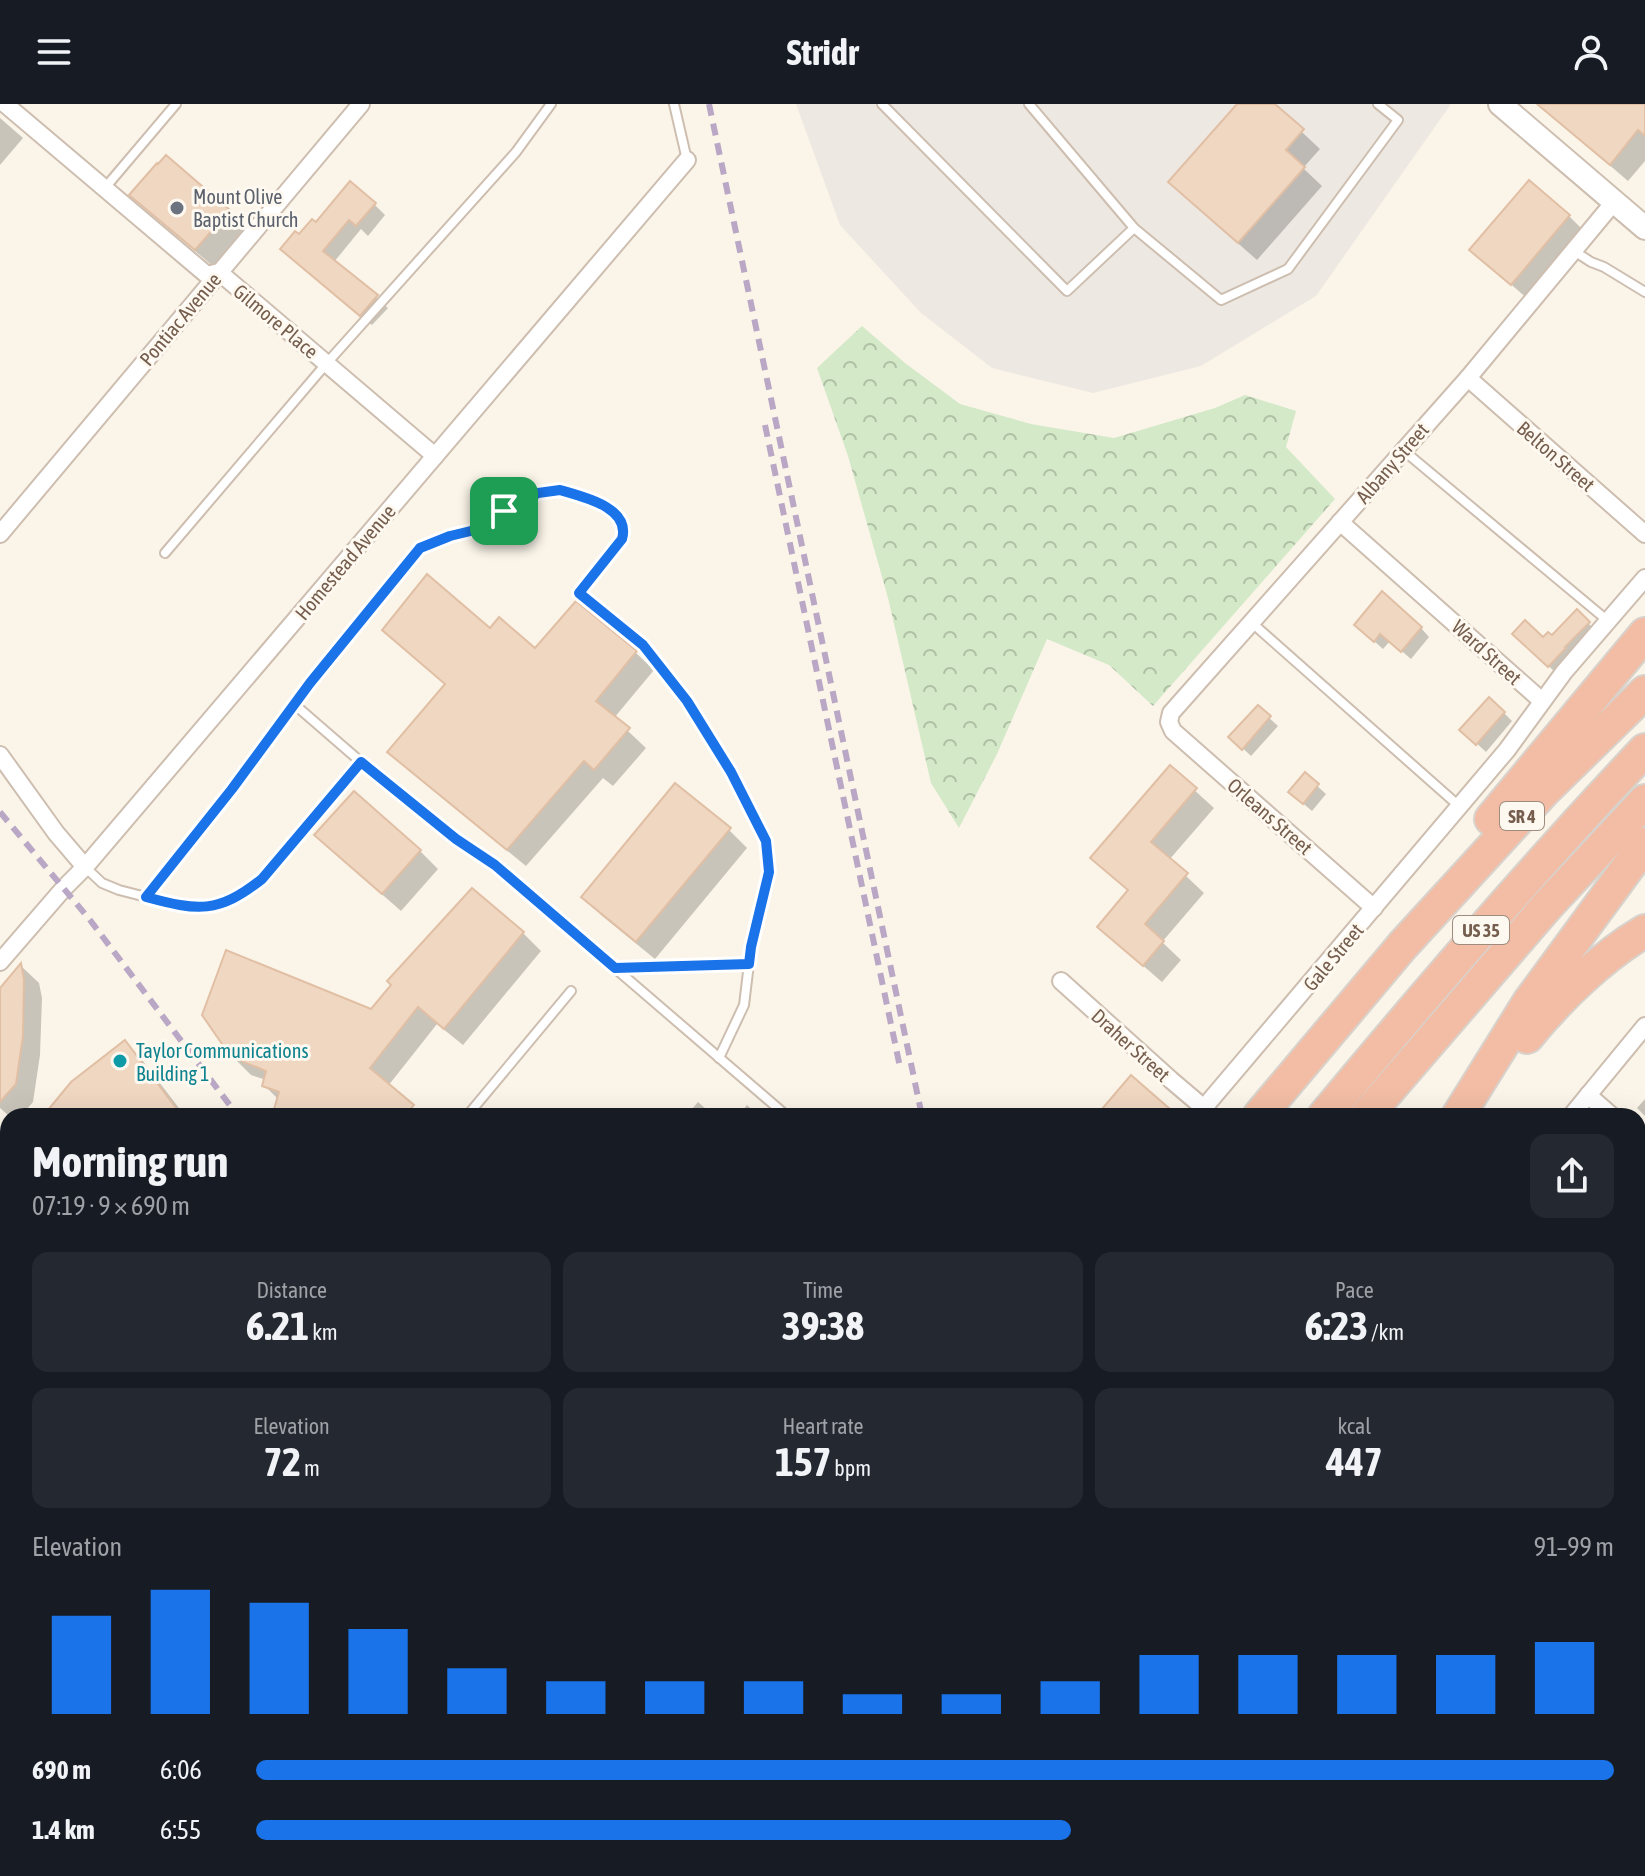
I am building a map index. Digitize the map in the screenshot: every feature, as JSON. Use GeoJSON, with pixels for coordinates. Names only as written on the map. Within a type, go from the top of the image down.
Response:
{"type":"FeatureCollection","features":[{"type":"Feature","properties":{"kind":"highway"},"geometry":{"type":"LineString","coordinates":[[1403,945],[1463,853],[1645,634]]}},
{"type":"Feature","properties":{"kind":"highway","name":"SR 4"},"geometry":{"type":"LineString","coordinates":[[1266,1108],[1403,945],[1543,792],[1645,692]]}},
{"type":"Feature","properties":{"kind":"highway","name":"US 35"},"geometry":{"type":"LineString","coordinates":[[1331,1108],[1449,967],[1645,750]]}},
{"type":"Feature","properties":{"kind":"highway","name":"US 35"},"geometry":{"type":"LineString","coordinates":[[1373,1108],[1547,906],[1645,801]]}},
{"type":"Feature","properties":{"kind":"highway"},"geometry":{"type":"LineString","coordinates":[[1464,1108],[1529,1002],[1645,844]]}},
{"type":"Feature","properties":{"kind":"highway"},"geometry":{"type":"LineString","coordinates":[[1466,1108],[1549,1011],[1613,953],[1645,931]]}},
{"type":"Feature","properties":{"kind":"street","name":"Gilmore Place"},"geometry":{"type":"LineString","coordinates":[[5,104],[207,275],[219,272],[435,456]]}},
{"type":"Feature","properties":{"kind":"street","name":"Pontiac Avenue"},"geometry":{"type":"LineString","coordinates":[[0,534],[361,104]]}},
{"type":"Feature","properties":{"kind":"street"},"geometry":{"type":"LineString","coordinates":[[1500,104],[1645,228]]}},
{"type":"Feature","properties":{"kind":"street","name":"Homestead Avenue"},"geometry":{"type":"LineString","coordinates":[[0,962],[85,867],[687,160]]}},
{"type":"Feature","properties":{"kind":"street","name":"Albany Street"},"geometry":{"type":"LineString","coordinates":[[1169,722],[1171,713],[1468,378],[1614,202]]}},
{"type":"Feature","properties":{"kind":"street","name":"Belton Street"},"geometry":{"type":"LineString","coordinates":[[1468,378],[1645,534]]}},
{"type":"Feature","properties":{"kind":"street","name":"Ward Street"},"geometry":{"type":"LineString","coordinates":[[1340,522],[1542,701]]}},
{"type":"Feature","properties":{"kind":"street"},"geometry":{"type":"LineString","coordinates":[[1463,802],[1645,578]]}},
{"type":"Feature","properties":{"kind":"street","name":"Orleans Street"},"geometry":{"type":"LineString","coordinates":[[1169,722],[1173,731],[1374,908]]}},
{"type":"Feature","properties":{"kind":"street"},"geometry":{"type":"LineString","coordinates":[[0,755],[56,833],[85,867]]}},
{"type":"Feature","properties":{"kind":"street","name":"Gale Street"},"geometry":{"type":"LineString","coordinates":[[1203,1108],[1463,802]]}},
{"type":"Feature","properties":{"kind":"street","name":"Draher Street"},"geometry":{"type":"LineString","coordinates":[[1061,981],[1196,1108]]}},
{"type":"Feature","properties":{"kind":"street"},"geometry":{"type":"LineString","coordinates":[[1577,1108],[1645,1026]]}},
{"type":"Feature","properties":{"kind":"street"},"geometry":{"type":"LineString","coordinates":[[1588,1095],[1603,1108]]}},
{"type":"Feature","properties":{"kind":"lane"},"geometry":{"type":"LineString","coordinates":[[104,189],[176,104]]}},
{"type":"Feature","properties":{"kind":"lane"},"geometry":{"type":"LineString","coordinates":[[165,553],[326,364],[516,152],[551,104]]}},
{"type":"Feature","properties":{"kind":"lane"},"geometry":{"type":"LineString","coordinates":[[674,104],[687,160]]}},
{"type":"Feature","properties":{"kind":"lane"},"geometry":{"type":"LineString","coordinates":[[882,104],[1067,291],[1134,228]]}},
{"type":"Feature","properties":{"kind":"lane"},"geometry":{"type":"LineString","coordinates":[[1029,104],[1134,228],[1221,300],[1288,269],[1398,120],[1378,104]]}},
{"type":"Feature","properties":{"kind":"lane"},"geometry":{"type":"LineString","coordinates":[[1574,251],[1645,292]]}},
{"type":"Feature","properties":{"kind":"lane"},"geometry":{"type":"LineString","coordinates":[[1403,450],[1608,621]]}},
{"type":"Feature","properties":{"kind":"lane"},"geometry":{"type":"LineString","coordinates":[[146,897],[363,616],[420,548],[479,529],[538,493],[560,490],[600,502],[622,520],[622,539],[579,593],[643,645],[687,701],[731,772],[766,841],[769,872],[751,947],[744,1005],[719,1058]]}},
{"type":"Feature","properties":{"kind":"lane"},"geometry":{"type":"LineString","coordinates":[[1251,622],[1463,802]]}},
{"type":"Feature","properties":{"kind":"lane"},"geometry":{"type":"LineString","coordinates":[[294,704],[456,839],[495,865],[778,1108]]}},
{"type":"Feature","properties":{"kind":"lane"},"geometry":{"type":"LineString","coordinates":[[85,867],[102,883],[119,890],[181,906],[195,908],[227,902],[262,879],[361,762]]}},
{"type":"Feature","properties":{"kind":"lane"},"geometry":{"type":"LineString","coordinates":[[615,968],[749,964]]}},
{"type":"Feature","properties":{"kind":"lane"},"geometry":{"type":"LineString","coordinates":[[474,1108],[571,991]]}},
{"type":"Feature","properties":{"kind":"shaded area"},"geometry":{"type":"Polygon","coordinates":[[[796,104],[1451,104],[1316,296],[1201,366],[1093,393],[992,368],[921,313],[840,225],[796,104]]]}},
{"type":"Feature","properties":{"kind":"green space"},"geometry":{"type":"Polygon","coordinates":[[[862,326],[960,404],[1031,424],[1114,438],[1215,408],[1245,395],[1296,411],[1286,447],[1335,499],[1153,706],[1109,665],[1047,639],[997,754],[959,828],[931,783],[888,598],[848,456],[817,368],[862,326]]]}},
{"type":"Feature","properties":{"kind":"building"},"geometry":{"type":"Polygon","coordinates":[[[1237,104],[1275,104],[1304,129],[1286,150],[1305,167],[1238,243],[1168,182],[1237,104]]]}},
{"type":"Feature","properties":{"kind":"building"},"geometry":{"type":"Polygon","coordinates":[[[1537,104],[1645,104],[1645,136],[1638,130],[1610,165],[1537,104]]]}},
{"type":"Feature","properties":{"kind":"building"},"geometry":{"type":"Polygon","coordinates":[[[166,155],[230,210],[195,250],[129,195],[166,155]]]}},
{"type":"Feature","properties":{"kind":"building"},"geometry":{"type":"Polygon","coordinates":[[[1529,180],[1570,215],[1511,285],[1469,250],[1529,180]]]}},
{"type":"Feature","properties":{"kind":"building"},"geometry":{"type":"Polygon","coordinates":[[[350,181],[376,203],[356,226],[349,220],[323,251],[378,295],[360,316],[280,249],[295,231],[299,234],[312,219],[316,222],[350,181]]]}},
{"type":"Feature","properties":{"kind":"building"},"geometry":{"type":"Polygon","coordinates":[[[427,574],[490,628],[499,617],[535,648],[576,601],[637,651],[596,701],[630,728],[594,770],[584,761],[507,850],[387,752],[445,684],[382,630],[427,574]]]}},
{"type":"Feature","properties":{"kind":"building"},"geometry":{"type":"Polygon","coordinates":[[[1382,591],[1422,627],[1401,652],[1380,634],[1374,642],[1354,625],[1382,591]]]}},
{"type":"Feature","properties":{"kind":"building"},"geometry":{"type":"Polygon","coordinates":[[[1577,609],[1590,622],[1548,667],[1512,634],[1525,620],[1543,637],[1548,632],[1552,635],[1577,609]]]}},
{"type":"Feature","properties":{"kind":"building"},"geometry":{"type":"Polygon","coordinates":[[[1489,697],[1505,712],[1476,745],[1459,730],[1489,697]]]}},
{"type":"Feature","properties":{"kind":"building"},"geometry":{"type":"Polygon","coordinates":[[[1258,705],[1271,716],[1242,750],[1228,737],[1258,705]]]}},
{"type":"Feature","properties":{"kind":"building"},"geometry":{"type":"Polygon","coordinates":[[[1170,765],[1197,788],[1151,842],[1188,873],[1145,924],[1164,941],[1143,966],[1097,927],[1128,890],[1090,858],[1170,765]]]}},
{"type":"Feature","properties":{"kind":"building"},"geometry":{"type":"Polygon","coordinates":[[[1305,772],[1319,784],[1303,804],[1288,792],[1305,772]]]}},
{"type":"Feature","properties":{"kind":"building"},"geometry":{"type":"Polygon","coordinates":[[[675,783],[731,828],[636,942],[581,897],[675,783]]]}},
{"type":"Feature","properties":{"kind":"building"},"geometry":{"type":"Polygon","coordinates":[[[354,791],[421,850],[382,894],[314,835],[354,791]]]}},
{"type":"Feature","properties":{"kind":"building"},"geometry":{"type":"Polygon","coordinates":[[[472,888],[524,932],[444,1029],[418,1007],[370,1068],[414,1105],[412,1108],[274,1108],[279,1092],[262,1086],[266,1071],[231,1057],[202,1015],[226,950],[371,1009],[391,985],[387,981],[472,888]]]}},
{"type":"Feature","properties":{"kind":"building"},"geometry":{"type":"Polygon","coordinates":[[[21,963],[24,979],[23,1036],[16,1084],[0,1102],[0,988],[21,963]]]}},
{"type":"Feature","properties":{"kind":"building","name":"Taylor Communications Building 1"},"geometry":{"type":"Polygon","coordinates":[[[125,1040],[176,1108],[50,1108],[71,1082],[125,1040]]]}},
{"type":"Feature","properties":{"kind":"building"},"geometry":{"type":"Polygon","coordinates":[[[1131,1075],[1169,1108],[1103,1108],[1131,1075]]]}},
{"type":"Feature","properties":{"kind":"railway"},"geometry":{"type":"LineString","coordinates":[[709,104],[920,1108]]}},
{"type":"Feature","properties":{"kind":"railway"},"geometry":{"type":"LineString","coordinates":[[765,425],[900,1067]]}},
{"type":"Feature","properties":{"kind":"railway"},"geometry":{"type":"LineString","coordinates":[[0,812],[90,920],[232,1108]]}},
{"type":"Feature","properties":{"kind":"place","name":"Mount Olive Baptist Church"},"geometry":{"type":"Point","coordinates":[177,208]}},
{"type":"Feature","properties":{"kind":"place","name":"Taylor Communications Building 1"},"geometry":{"type":"Point","coordinates":[120,1061]}},
{"type":"Feature","properties":{"kind":"route"},"geometry":{"type":"LineString","coordinates":[[560,490],[600,502],[622,520],[622,539],[579,593],[643,645],[687,701],[731,772],[766,841],[769,872],[749,964],[615,968],[495,865],[456,839],[361,762],[262,879],[243,894],[227,902],[195,908],[146,897],[232,789],[310,683],[420,548],[479,529],[504,511],[538,493],[560,490]]}}]}
